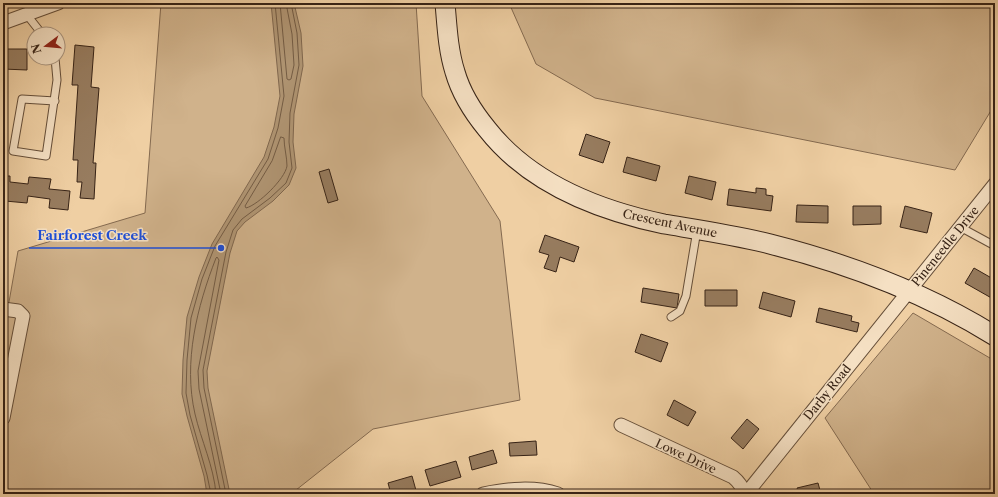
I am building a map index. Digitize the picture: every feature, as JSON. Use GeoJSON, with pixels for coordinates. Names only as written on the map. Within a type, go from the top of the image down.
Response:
{"type":"FeatureCollection","features":[{"type":"Feature","properties":{"kind":"street"},"geometry":{"type":"LineString","coordinates":[[3,23],[58,3]]}},
{"type":"Feature","properties":{"kind":"street","name":"Crescent Avenue"},"geometry":{"type":"LineString","coordinates":[[445,3],[451,59],[459,84],[478,118],[494,139],[513,157],[533,173],[555,187],[578,198],[634,216],[761,242],[860,271],[909,290],[943,306],[995,336]]}},
{"type":"Feature","properties":{"kind":"street","name":"Pineneedle Drive"},"geometry":{"type":"LineString","coordinates":[[909,290],[995,184]]}},
{"type":"Feature","properties":{"kind":"street","name":"Darby Road"},"geometry":{"type":"LineString","coordinates":[[745,494],[909,290]]}},
{"type":"Feature","properties":{"kind":"street"},"geometry":{"type":"LineString","coordinates":[[3,309],[18,311],[23,316],[3,418]]}},
{"type":"Feature","properties":{"kind":"street","name":"Lowe Drive"},"geometry":{"type":"LineString","coordinates":[[621,425],[733,477],[739,482],[745,494]]}},
{"type":"Feature","properties":{"kind":"street"},"geometry":{"type":"LineString","coordinates":[[483,494],[500,491],[534,490],[558,494]]}},
{"type":"Feature","properties":{"kind":"lane"},"geometry":{"type":"LineString","coordinates":[[27,15],[36,26]]}},
{"type":"Feature","properties":{"kind":"lane"},"geometry":{"type":"LineString","coordinates":[[55,66],[57,80],[55,101],[46,156],[13,151],[22,99],[55,101]]}},
{"type":"Feature","properties":{"kind":"lane"},"geometry":{"type":"LineString","coordinates":[[960,227],[995,246]]}},
{"type":"Feature","properties":{"kind":"lane"},"geometry":{"type":"LineString","coordinates":[[671,317],[680,311],[686,296],[697,229]]}},
{"type":"Feature","properties":{"kind":"shaded area"},"geometry":{"type":"Polygon","coordinates":[[[161,3],[416,3],[422,96],[500,221],[520,400],[373,429],[291,494],[3,494],[3,336],[18,251],[145,213],[161,3]]]}},
{"type":"Feature","properties":{"kind":"shaded area"},"geometry":{"type":"Polygon","coordinates":[[[509,3],[995,3],[995,104],[955,170],[595,98],[536,64],[509,3]]]}},
{"type":"Feature","properties":{"kind":"shaded area"},"geometry":{"type":"Polygon","coordinates":[[[913,313],[995,361],[995,494],[874,494],[825,418],[913,313]]]}},
{"type":"Feature","properties":{"kind":"water"},"geometry":{"type":"Polygon","coordinates":[[[271,3],[294,3],[301,33],[303,66],[294,114],[293,142],[296,168],[289,185],[273,201],[245,222],[237,231],[230,253],[207,371],[208,388],[230,494],[207,494],[204,476],[182,394],[183,360],[187,317],[199,277],[212,244],[264,157],[274,127],[280,96],[271,3]]]}},
{"type":"Feature","properties":{"kind":"building"},"geometry":{"type":"Polygon","coordinates":[[[75,45],[94,47],[91,87],[99,88],[93,163],[96,163],[94,199],[80,198],[82,182],[77,182],[78,160],[73,160],[78,85],[72,85],[75,45]]]}},
{"type":"Feature","properties":{"kind":"building"},"geometry":{"type":"Polygon","coordinates":[[[3,49],[26,49],[27,70],[3,69],[3,49]]]}},
{"type":"Feature","properties":{"kind":"building"},"geometry":{"type":"Polygon","coordinates":[[[586,134],[610,142],[603,163],[579,155],[586,134]]]}},
{"type":"Feature","properties":{"kind":"building"},"geometry":{"type":"Polygon","coordinates":[[[627,157],[660,166],[656,181],[623,172],[627,157]]]}},
{"type":"Feature","properties":{"kind":"building"},"geometry":{"type":"Polygon","coordinates":[[[329,169],[338,200],[328,203],[319,172],[329,169]]]}},
{"type":"Feature","properties":{"kind":"building"},"geometry":{"type":"Polygon","coordinates":[[[3,176],[10,176],[10,182],[28,184],[29,177],[51,179],[49,189],[70,191],[68,210],[49,208],[50,199],[28,196],[27,203],[5,201],[5,194],[3,194],[3,176]]]}},
{"type":"Feature","properties":{"kind":"building"},"geometry":{"type":"Polygon","coordinates":[[[689,176],[716,182],[712,200],[685,193],[689,176]]]}},
{"type":"Feature","properties":{"kind":"building"},"geometry":{"type":"Polygon","coordinates":[[[756,188],[766,189],[766,195],[773,196],[771,211],[727,205],[729,189],[756,193],[756,188]]]}},
{"type":"Feature","properties":{"kind":"building"},"geometry":{"type":"Polygon","coordinates":[[[797,205],[828,206],[828,223],[796,222],[797,205]]]}},
{"type":"Feature","properties":{"kind":"building"},"geometry":{"type":"Polygon","coordinates":[[[853,206],[881,206],[881,224],[853,225],[853,206]]]}},
{"type":"Feature","properties":{"kind":"building"},"geometry":{"type":"Polygon","coordinates":[[[905,206],[932,213],[927,233],[900,227],[905,206]]]}},
{"type":"Feature","properties":{"kind":"building"},"geometry":{"type":"Polygon","coordinates":[[[545,235],[579,247],[574,262],[560,257],[556,272],[544,268],[549,255],[539,252],[545,235]]]}},
{"type":"Feature","properties":{"kind":"building"},"geometry":{"type":"Polygon","coordinates":[[[974,268],[995,280],[995,300],[965,283],[974,268]]]}},
{"type":"Feature","properties":{"kind":"building"},"geometry":{"type":"Polygon","coordinates":[[[643,288],[679,294],[677,308],[641,302],[643,288]]]}},
{"type":"Feature","properties":{"kind":"building"},"geometry":{"type":"Polygon","coordinates":[[[705,290],[737,290],[737,306],[705,306],[705,290]]]}},
{"type":"Feature","properties":{"kind":"building"},"geometry":{"type":"Polygon","coordinates":[[[763,292],[795,301],[791,317],[759,308],[763,292]]]}},
{"type":"Feature","properties":{"kind":"building"},"geometry":{"type":"Polygon","coordinates":[[[819,308],[852,316],[851,321],[859,323],[857,332],[816,322],[819,308]]]}},
{"type":"Feature","properties":{"kind":"building"},"geometry":{"type":"Polygon","coordinates":[[[641,334],[668,343],[661,362],[635,352],[641,334]]]}},
{"type":"Feature","properties":{"kind":"building"},"geometry":{"type":"Polygon","coordinates":[[[674,400],[696,412],[688,426],[667,415],[674,400]]]}},
{"type":"Feature","properties":{"kind":"building"},"geometry":{"type":"Polygon","coordinates":[[[747,419],[759,429],[743,449],[731,438],[747,419]]]}},
{"type":"Feature","properties":{"kind":"building"},"geometry":{"type":"Polygon","coordinates":[[[536,441],[537,455],[510,456],[509,443],[536,441]]]}},
{"type":"Feature","properties":{"kind":"building"},"geometry":{"type":"Polygon","coordinates":[[[493,450],[497,463],[472,470],[469,457],[493,450]]]}},
{"type":"Feature","properties":{"kind":"building"},"geometry":{"type":"Polygon","coordinates":[[[456,461],[461,477],[430,486],[425,470],[456,461]]]}},
{"type":"Feature","properties":{"kind":"building"},"geometry":{"type":"Polygon","coordinates":[[[412,476],[417,494],[391,494],[388,483],[412,476]]]}},
{"type":"Feature","properties":{"kind":"building"},"geometry":{"type":"Polygon","coordinates":[[[818,483],[821,494],[799,494],[797,488],[818,483]]]}},
{"type":"Feature","properties":{"kind":"place","name":"Fairforest Creek"},"geometry":{"type":"Point","coordinates":[221,248]}}]}
